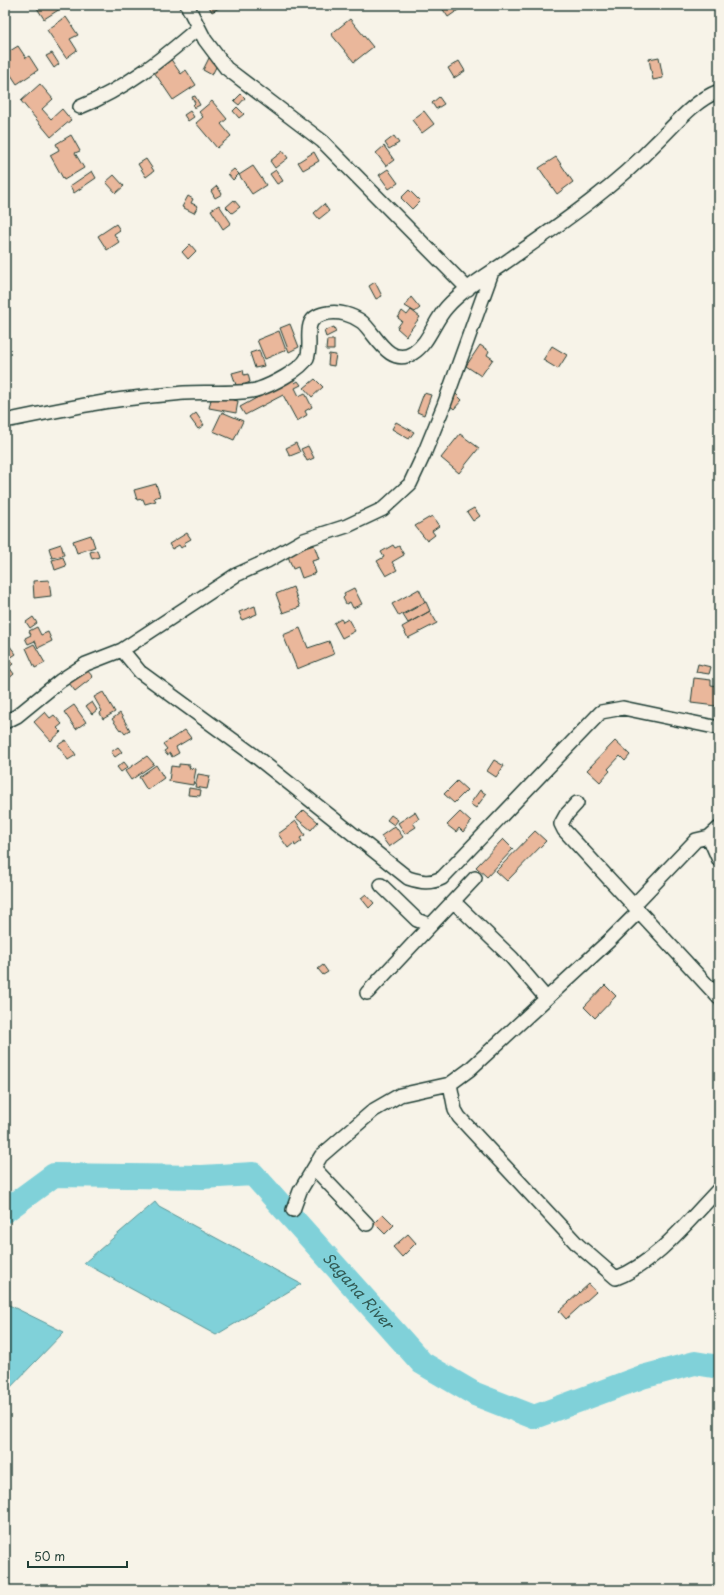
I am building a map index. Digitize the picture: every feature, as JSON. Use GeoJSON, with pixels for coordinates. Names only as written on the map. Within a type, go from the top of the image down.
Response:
{"type":"FeatureCollection","features":[{"type":"Feature","properties":{"kind":"street"},"geometry":{"type":"LineString","coordinates":[[187,5],[205,40],[226,68],[322,141],[468,289]]}},
{"type":"Feature","properties":{"kind":"street"},"geometry":{"type":"LineString","coordinates":[[80,107],[104,98],[157,64],[198,28]]}},
{"type":"Feature","properties":{"kind":"street"},"geometry":{"type":"LineString","coordinates":[[5,421],[94,403],[187,392],[255,391],[273,384],[302,364],[307,358],[308,326],[319,315],[330,312],[341,313],[362,322],[387,352],[395,356],[409,355],[419,348],[447,307],[468,289],[614,183],[638,163],[701,99],[719,91]]}},
{"type":"Feature","properties":{"kind":"street"},"geometry":{"type":"LineString","coordinates":[[5,722],[17,716],[60,681],[86,664],[122,650],[236,575],[267,561],[304,540],[347,526],[383,509],[410,484],[444,405],[492,272]]}},
{"type":"Feature","properties":{"kind":"street"},"geometry":{"type":"LineString","coordinates":[[122,650],[140,672],[249,751],[408,878],[418,881],[434,882],[442,878],[601,712],[623,708],[719,728]]}},
{"type":"Feature","properties":{"kind":"street"},"geometry":{"type":"LineString","coordinates":[[576,803],[566,815],[562,824],[564,830],[719,998]]}},
{"type":"Feature","properties":{"kind":"street"},"geometry":{"type":"LineString","coordinates":[[293,1210],[300,1191],[321,1156],[374,1110],[386,1102],[400,1095],[450,1084],[469,1070],[611,939],[636,908],[696,840],[709,837],[719,828]]}},
{"type":"Feature","properties":{"kind":"street"},"geometry":{"type":"LineString","coordinates":[[709,837],[719,860]]}},
{"type":"Feature","properties":{"kind":"street"},"geometry":{"type":"LineString","coordinates":[[366,993],[430,924],[454,902],[475,878]]}},
{"type":"Feature","properties":{"kind":"street"},"geometry":{"type":"LineString","coordinates":[[381,885],[417,920],[430,924]]}},
{"type":"Feature","properties":{"kind":"street"},"geometry":{"type":"LineString","coordinates":[[454,902],[512,958],[546,998]]}},
{"type":"Feature","properties":{"kind":"street"},"geometry":{"type":"LineString","coordinates":[[450,1084],[455,1110],[459,1117],[578,1245],[616,1278],[631,1272],[665,1244],[719,1189]]}},
{"type":"Feature","properties":{"kind":"street"},"geometry":{"type":"LineString","coordinates":[[314,1168],[367,1224]]}},
{"type":"Feature","properties":{"kind":"water"},"geometry":{"type":"Polygon","coordinates":[[[155,1202],[159,1207],[301,1284],[216,1335],[84,1263],[155,1202]]]}},
{"type":"Feature","properties":{"kind":"water"},"geometry":{"type":"Polygon","coordinates":[[[5,1303],[64,1332],[5,1393],[5,1303]]]}},
{"type":"Feature","properties":{"kind":"building"},"geometry":{"type":"Polygon","coordinates":[[[35,5],[58,5],[60,9],[44,19],[35,5]]]}},
{"type":"Feature","properties":{"kind":"building"},"geometry":{"type":"Polygon","coordinates":[[[208,5],[224,5],[212,12],[208,5]]]}},
{"type":"Feature","properties":{"kind":"building"},"geometry":{"type":"Polygon","coordinates":[[[440,5],[463,5],[464,6],[448,17],[440,5]]]}},
{"type":"Feature","properties":{"kind":"building"},"geometry":{"type":"Polygon","coordinates":[[[66,17],[78,35],[70,39],[77,50],[66,58],[47,30],[66,17]]]}},
{"type":"Feature","properties":{"kind":"building"},"geometry":{"type":"Polygon","coordinates":[[[350,19],[373,47],[354,62],[331,34],[350,19]]]}},
{"type":"Feature","properties":{"kind":"building"},"geometry":{"type":"Polygon","coordinates":[[[18,46],[26,58],[29,56],[38,70],[17,84],[5,66],[5,54],[18,46]]]}},
{"type":"Feature","properties":{"kind":"building"},"geometry":{"type":"Polygon","coordinates":[[[52,53],[59,64],[54,68],[46,56],[52,53]]]}},
{"type":"Feature","properties":{"kind":"building"},"geometry":{"type":"Polygon","coordinates":[[[659,57],[663,78],[653,80],[649,59],[659,57]]]}},
{"type":"Feature","properties":{"kind":"building"},"geometry":{"type":"Polygon","coordinates":[[[170,58],[181,74],[186,70],[196,85],[173,100],[152,69],[170,58]]]}},
{"type":"Feature","properties":{"kind":"building"},"geometry":{"type":"Polygon","coordinates":[[[209,58],[218,63],[212,75],[203,70],[209,58]]]}},
{"type":"Feature","properties":{"kind":"building"},"geometry":{"type":"Polygon","coordinates":[[[459,61],[465,71],[454,78],[448,68],[459,61]]]}},
{"type":"Feature","properties":{"kind":"building"},"geometry":{"type":"Polygon","coordinates":[[[40,84],[53,99],[42,109],[51,119],[62,109],[71,120],[51,137],[21,101],[40,84]]]}},
{"type":"Feature","properties":{"kind":"building"},"geometry":{"type":"Polygon","coordinates":[[[241,94],[245,98],[239,105],[234,101],[241,94]]]}},
{"type":"Feature","properties":{"kind":"building"},"geometry":{"type":"Polygon","coordinates":[[[195,96],[200,105],[194,108],[193,105],[195,103],[192,97],[195,96]]]}},
{"type":"Feature","properties":{"kind":"building"},"geometry":{"type":"Polygon","coordinates":[[[439,97],[444,104],[436,109],[432,103],[439,97]]]}},
{"type":"Feature","properties":{"kind":"building"},"geometry":{"type":"Polygon","coordinates":[[[212,101],[227,119],[221,124],[231,136],[217,148],[196,123],[203,117],[199,112],[212,101]]]}},
{"type":"Feature","properties":{"kind":"building"},"geometry":{"type":"Polygon","coordinates":[[[237,107],[244,114],[239,118],[233,111],[237,107]]]}},
{"type":"Feature","properties":{"kind":"building"},"geometry":{"type":"Polygon","coordinates":[[[190,111],[194,117],[188,121],[184,115],[190,111]]]}},
{"type":"Feature","properties":{"kind":"building"},"geometry":{"type":"Polygon","coordinates":[[[424,111],[434,124],[422,133],[412,120],[424,111]]]}},
{"type":"Feature","properties":{"kind":"building"},"geometry":{"type":"Polygon","coordinates":[[[71,135],[80,151],[75,153],[84,168],[64,180],[50,155],[59,150],[56,144],[71,135]]]}},
{"type":"Feature","properties":{"kind":"building"},"geometry":{"type":"Polygon","coordinates":[[[394,136],[399,143],[389,149],[385,143],[394,136]]]}},
{"type":"Feature","properties":{"kind":"building"},"geometry":{"type":"Polygon","coordinates":[[[384,146],[394,160],[386,166],[376,153],[384,146]]]}},
{"type":"Feature","properties":{"kind":"building"},"geometry":{"type":"Polygon","coordinates":[[[283,151],[288,158],[275,168],[270,161],[283,151]]]}},
{"type":"Feature","properties":{"kind":"building"},"geometry":{"type":"Polygon","coordinates":[[[314,152],[319,161],[303,170],[298,162],[314,152]]]}},
{"type":"Feature","properties":{"kind":"building"},"geometry":{"type":"Polygon","coordinates":[[[556,157],[573,182],[557,194],[539,168],[556,157]]]}},
{"type":"Feature","properties":{"kind":"building"},"geometry":{"type":"Polygon","coordinates":[[[146,159],[154,171],[146,177],[138,164],[146,159]]]}},
{"type":"Feature","properties":{"kind":"building"},"geometry":{"type":"Polygon","coordinates":[[[253,166],[266,185],[252,194],[239,175],[253,166]]]}},
{"type":"Feature","properties":{"kind":"building"},"geometry":{"type":"Polygon","coordinates":[[[234,169],[239,174],[233,180],[228,174],[234,169]]]}},
{"type":"Feature","properties":{"kind":"building"},"geometry":{"type":"Polygon","coordinates":[[[388,169],[398,183],[389,189],[379,175],[388,169]]]}},
{"type":"Feature","properties":{"kind":"building"},"geometry":{"type":"Polygon","coordinates":[[[276,170],[283,181],[277,184],[270,174],[276,170]]]}},
{"type":"Feature","properties":{"kind":"building"},"geometry":{"type":"Polygon","coordinates":[[[92,171],[96,178],[74,193],[70,186],[92,171]]]}},
{"type":"Feature","properties":{"kind":"building"},"geometry":{"type":"Polygon","coordinates":[[[114,175],[124,186],[116,193],[106,182],[114,175]]]}},
{"type":"Feature","properties":{"kind":"building"},"geometry":{"type":"Polygon","coordinates":[[[217,186],[222,194],[215,198],[211,191],[217,186]]]}},
{"type":"Feature","properties":{"kind":"building"},"geometry":{"type":"Polygon","coordinates":[[[409,190],[420,201],[412,209],[401,198],[409,190]]]}},
{"type":"Feature","properties":{"kind":"building"},"geometry":{"type":"Polygon","coordinates":[[[188,196],[193,199],[191,203],[198,206],[194,213],[182,207],[188,196]]]}},
{"type":"Feature","properties":{"kind":"building"},"geometry":{"type":"Polygon","coordinates":[[[234,200],[240,207],[232,213],[226,207],[234,200]]]}},
{"type":"Feature","properties":{"kind":"building"},"geometry":{"type":"Polygon","coordinates":[[[324,204],[329,211],[319,219],[314,213],[324,204]]]}},
{"type":"Feature","properties":{"kind":"building"},"geometry":{"type":"Polygon","coordinates":[[[219,205],[231,223],[223,229],[211,210],[219,205]]]}},
{"type":"Feature","properties":{"kind":"building"},"geometry":{"type":"Polygon","coordinates":[[[116,224],[120,230],[114,234],[119,242],[107,250],[98,236],[116,224]]]}},
{"type":"Feature","properties":{"kind":"building"},"geometry":{"type":"Polygon","coordinates":[[[190,244],[196,251],[188,259],[182,252],[190,244]]]}},
{"type":"Feature","properties":{"kind":"building"},"geometry":{"type":"Polygon","coordinates":[[[375,282],[382,296],[376,299],[369,286],[375,282]]]}},
{"type":"Feature","properties":{"kind":"building"},"geometry":{"type":"Polygon","coordinates":[[[411,297],[420,308],[415,312],[405,306],[411,297]]]}},
{"type":"Feature","properties":{"kind":"building"},"geometry":{"type":"Polygon","coordinates":[[[411,310],[420,317],[406,336],[397,328],[402,321],[398,318],[402,311],[407,315],[411,310]]]}},
{"type":"Feature","properties":{"kind":"building"},"geometry":{"type":"Polygon","coordinates":[[[290,324],[299,347],[289,352],[280,328],[290,324]]]}},
{"type":"Feature","properties":{"kind":"building"},"geometry":{"type":"Polygon","coordinates":[[[334,327],[336,332],[326,337],[324,331],[334,327]]]}},
{"type":"Feature","properties":{"kind":"building"},"geometry":{"type":"Polygon","coordinates":[[[279,331],[286,350],[265,359],[257,340],[279,331]]]}},
{"type":"Feature","properties":{"kind":"building"},"geometry":{"type":"Polygon","coordinates":[[[327,340],[334,340],[334,350],[326,350],[327,340]]]}},
{"type":"Feature","properties":{"kind":"building"},"geometry":{"type":"Polygon","coordinates":[[[480,345],[489,351],[487,355],[493,359],[481,376],[466,366],[480,345]]]}},
{"type":"Feature","properties":{"kind":"building"},"geometry":{"type":"Polygon","coordinates":[[[552,346],[567,355],[558,369],[543,360],[552,346]]]}},
{"type":"Feature","properties":{"kind":"building"},"geometry":{"type":"Polygon","coordinates":[[[259,350],[264,366],[255,368],[250,353],[259,350]]]}},
{"type":"Feature","properties":{"kind":"building"},"geometry":{"type":"Polygon","coordinates":[[[329,354],[336,355],[334,366],[328,365],[329,354]]]}},
{"type":"Feature","properties":{"kind":"building"},"geometry":{"type":"Polygon","coordinates":[[[243,370],[244,375],[248,374],[250,382],[237,388],[232,373],[243,370]]]}},
{"type":"Feature","properties":{"kind":"building"},"geometry":{"type":"Polygon","coordinates":[[[293,378],[295,383],[298,381],[301,385],[295,388],[299,396],[305,393],[312,407],[305,411],[307,415],[297,421],[283,395],[245,415],[240,407],[293,378]]]}},
{"type":"Feature","properties":{"kind":"building"},"geometry":{"type":"Polygon","coordinates":[[[315,379],[323,387],[312,397],[304,388],[315,379]]]}},
{"type":"Feature","properties":{"kind":"building"},"geometry":{"type":"Polygon","coordinates":[[[424,393],[431,395],[424,415],[417,412],[424,393]]]}},
{"type":"Feature","properties":{"kind":"building"},"geometry":{"type":"Polygon","coordinates":[[[456,394],[462,400],[454,409],[447,403],[456,394]]]}},
{"type":"Feature","properties":{"kind":"building"},"geometry":{"type":"Polygon","coordinates":[[[212,395],[238,401],[236,413],[209,408],[212,395]]]}},
{"type":"Feature","properties":{"kind":"building"},"geometry":{"type":"Polygon","coordinates":[[[222,412],[243,421],[234,440],[213,431],[222,412]]]}},
{"type":"Feature","properties":{"kind":"building"},"geometry":{"type":"Polygon","coordinates":[[[196,413],[204,425],[198,429],[190,418],[196,413]]]}},
{"type":"Feature","properties":{"kind":"building"},"geometry":{"type":"Polygon","coordinates":[[[396,422],[414,432],[409,439],[392,429],[396,422]]]}},
{"type":"Feature","properties":{"kind":"building"},"geometry":{"type":"Polygon","coordinates":[[[460,434],[479,448],[459,473],[441,458],[460,434]]]}},
{"type":"Feature","properties":{"kind":"building"},"geometry":{"type":"Polygon","coordinates":[[[296,443],[300,452],[290,456],[286,448],[296,443]]]}},
{"type":"Feature","properties":{"kind":"building"},"geometry":{"type":"Polygon","coordinates":[[[308,446],[314,458],[307,461],[301,449],[308,446]]]}},
{"type":"Feature","properties":{"kind":"building"},"geometry":{"type":"Polygon","coordinates":[[[156,484],[160,496],[154,498],[156,501],[145,504],[143,499],[137,500],[134,490],[156,484]]]}},
{"type":"Feature","properties":{"kind":"building"},"geometry":{"type":"Polygon","coordinates":[[[474,508],[480,516],[473,521],[467,512],[474,508]]]}},
{"type":"Feature","properties":{"kind":"building"},"geometry":{"type":"Polygon","coordinates":[[[432,516],[439,526],[432,531],[435,535],[427,541],[415,526],[432,516]]]}},
{"type":"Feature","properties":{"kind":"building"},"geometry":{"type":"Polygon","coordinates":[[[187,533],[191,539],[184,543],[185,545],[181,548],[179,545],[172,549],[169,544],[187,533]]]}},
{"type":"Feature","properties":{"kind":"building"},"geometry":{"type":"Polygon","coordinates":[[[91,535],[95,547],[77,553],[73,541],[91,535]]]}},
{"type":"Feature","properties":{"kind":"building"},"geometry":{"type":"Polygon","coordinates":[[[61,544],[64,555],[52,558],[49,548],[61,544]]]}},
{"type":"Feature","properties":{"kind":"building"},"geometry":{"type":"Polygon","coordinates":[[[314,545],[319,559],[312,561],[316,573],[302,578],[298,567],[293,569],[287,554],[314,545]]]}},
{"type":"Feature","properties":{"kind":"building"},"geometry":{"type":"Polygon","coordinates":[[[393,545],[395,548],[399,546],[404,555],[392,562],[397,570],[386,576],[377,561],[384,557],[381,552],[393,545]]]}},
{"type":"Feature","properties":{"kind":"building"},"geometry":{"type":"Polygon","coordinates":[[[97,550],[99,557],[92,559],[90,552],[97,550]]]}},
{"type":"Feature","properties":{"kind":"building"},"geometry":{"type":"Polygon","coordinates":[[[63,557],[66,566],[55,570],[52,560],[63,557]]]}},
{"type":"Feature","properties":{"kind":"building"},"geometry":{"type":"Polygon","coordinates":[[[49,580],[51,596],[34,598],[33,581],[49,580]]]}},
{"type":"Feature","properties":{"kind":"building"},"geometry":{"type":"Polygon","coordinates":[[[293,587],[300,607],[283,613],[276,594],[293,587]]]}},
{"type":"Feature","properties":{"kind":"building"},"geometry":{"type":"Polygon","coordinates":[[[354,588],[362,604],[353,608],[350,602],[346,604],[343,598],[345,596],[344,593],[354,588]]]}},
{"type":"Feature","properties":{"kind":"building"},"geometry":{"type":"Polygon","coordinates":[[[419,589],[425,602],[399,616],[392,604],[419,589]]]}},
{"type":"Feature","properties":{"kind":"building"},"geometry":{"type":"Polygon","coordinates":[[[426,602],[430,611],[408,623],[403,615],[426,602]]]}},
{"type":"Feature","properties":{"kind":"building"},"geometry":{"type":"Polygon","coordinates":[[[255,606],[257,614],[242,620],[239,612],[255,606]]]}},
{"type":"Feature","properties":{"kind":"building"},"geometry":{"type":"Polygon","coordinates":[[[430,611],[437,623],[408,638],[402,627],[430,611]]]}},
{"type":"Feature","properties":{"kind":"building"},"geometry":{"type":"Polygon","coordinates":[[[33,617],[37,623],[30,628],[26,622],[33,617]]]}},
{"type":"Feature","properties":{"kind":"building"},"geometry":{"type":"Polygon","coordinates":[[[341,619],[343,622],[348,619],[355,631],[342,638],[334,623],[341,619]]]}},
{"type":"Feature","properties":{"kind":"building"},"geometry":{"type":"Polygon","coordinates":[[[37,627],[41,635],[48,632],[52,641],[38,648],[35,641],[28,644],[25,638],[31,635],[29,631],[37,627]]]}},
{"type":"Feature","properties":{"kind":"building"},"geometry":{"type":"Polygon","coordinates":[[[300,628],[308,648],[329,641],[334,654],[297,669],[283,635],[300,628]]]}},
{"type":"Feature","properties":{"kind":"building"},"geometry":{"type":"Polygon","coordinates":[[[34,644],[45,663],[35,668],[26,648],[34,644]]]}},
{"type":"Feature","properties":{"kind":"building"},"geometry":{"type":"Polygon","coordinates":[[[9,645],[16,654],[10,658],[5,651],[5,648],[9,645]]]}},
{"type":"Feature","properties":{"kind":"building"},"geometry":{"type":"Polygon","coordinates":[[[8,657],[13,664],[9,667],[14,674],[6,681],[5,660],[8,657]]]}},
{"type":"Feature","properties":{"kind":"building"},"geometry":{"type":"Polygon","coordinates":[[[698,664],[711,667],[709,674],[696,672],[698,664]]]}},
{"type":"Feature","properties":{"kind":"building"},"geometry":{"type":"Polygon","coordinates":[[[86,669],[93,677],[75,691],[69,683],[86,669]]]}},
{"type":"Feature","properties":{"kind":"building"},"geometry":{"type":"Polygon","coordinates":[[[694,678],[711,680],[711,685],[718,686],[716,706],[691,703],[694,678]]]}},
{"type":"Feature","properties":{"kind":"building"},"geometry":{"type":"Polygon","coordinates":[[[103,692],[115,712],[103,719],[100,713],[102,711],[94,697],[103,692]]]}},
{"type":"Feature","properties":{"kind":"building"},"geometry":{"type":"Polygon","coordinates":[[[92,702],[97,710],[92,714],[86,706],[92,702]]]}},
{"type":"Feature","properties":{"kind":"building"},"geometry":{"type":"Polygon","coordinates":[[[74,705],[86,722],[76,729],[64,712],[74,705]]]}},
{"type":"Feature","properties":{"kind":"building"},"geometry":{"type":"Polygon","coordinates":[[[45,712],[50,718],[54,715],[62,724],[57,728],[61,732],[51,741],[34,722],[45,712]]]}},
{"type":"Feature","properties":{"kind":"building"},"geometry":{"type":"Polygon","coordinates":[[[120,713],[130,730],[125,734],[112,719],[120,713]]]}},
{"type":"Feature","properties":{"kind":"building"},"geometry":{"type":"Polygon","coordinates":[[[185,730],[191,738],[176,747],[179,753],[172,757],[170,753],[167,755],[164,751],[167,749],[163,744],[185,730]]]}},
{"type":"Feature","properties":{"kind":"building"},"geometry":{"type":"Polygon","coordinates":[[[66,740],[76,755],[68,760],[58,745],[66,740]]]}},
{"type":"Feature","properties":{"kind":"building"},"geometry":{"type":"Polygon","coordinates":[[[615,741],[630,755],[625,761],[620,756],[608,769],[610,771],[600,782],[587,770],[615,741]]]}},
{"type":"Feature","properties":{"kind":"building"},"geometry":{"type":"Polygon","coordinates":[[[118,747],[122,752],[115,757],[111,752],[118,747]]]}},
{"type":"Feature","properties":{"kind":"building"},"geometry":{"type":"Polygon","coordinates":[[[147,756],[154,764],[131,780],[125,771],[147,756]]]}},
{"type":"Feature","properties":{"kind":"building"},"geometry":{"type":"Polygon","coordinates":[[[494,760],[504,766],[496,777],[487,771],[494,760]]]}},
{"type":"Feature","properties":{"kind":"building"},"geometry":{"type":"Polygon","coordinates":[[[124,762],[128,767],[121,772],[117,767],[124,762]]]}},
{"type":"Feature","properties":{"kind":"building"},"geometry":{"type":"Polygon","coordinates":[[[179,764],[190,765],[189,768],[196,769],[193,785],[169,781],[171,766],[179,767],[179,764]]]}},
{"type":"Feature","properties":{"kind":"building"},"geometry":{"type":"Polygon","coordinates":[[[156,765],[164,778],[147,790],[139,777],[156,765]]]}},
{"type":"Feature","properties":{"kind":"building"},"geometry":{"type":"Polygon","coordinates":[[[198,774],[210,776],[207,789],[195,787],[198,774]]]}},
{"type":"Feature","properties":{"kind":"building"},"geometry":{"type":"Polygon","coordinates":[[[457,781],[467,790],[454,803],[444,794],[457,781]]]}},
{"type":"Feature","properties":{"kind":"building"},"geometry":{"type":"Polygon","coordinates":[[[189,788],[201,790],[200,796],[188,795],[189,788]]]}},
{"type":"Feature","properties":{"kind":"building"},"geometry":{"type":"Polygon","coordinates":[[[480,790],[486,794],[476,808],[470,804],[480,790]]]}},
{"type":"Feature","properties":{"kind":"building"},"geometry":{"type":"Polygon","coordinates":[[[304,810],[318,822],[311,830],[296,818],[304,810]]]}},
{"type":"Feature","properties":{"kind":"building"},"geometry":{"type":"Polygon","coordinates":[[[415,812],[419,819],[413,823],[416,827],[405,834],[398,823],[415,812]]]}},
{"type":"Feature","properties":{"kind":"building"},"geometry":{"type":"Polygon","coordinates":[[[460,812],[471,822],[463,832],[459,828],[456,832],[447,825],[460,812]]]}},
{"type":"Feature","properties":{"kind":"building"},"geometry":{"type":"Polygon","coordinates":[[[391,815],[398,820],[394,825],[387,820],[391,815]]]}},
{"type":"Feature","properties":{"kind":"building"},"geometry":{"type":"Polygon","coordinates":[[[296,821],[305,835],[300,838],[302,841],[295,846],[294,843],[288,848],[278,834],[296,821]]]}},
{"type":"Feature","properties":{"kind":"building"},"geometry":{"type":"Polygon","coordinates":[[[395,826],[403,837],[389,847],[381,836],[395,826]]]}},
{"type":"Feature","properties":{"kind":"building"},"geometry":{"type":"Polygon","coordinates":[[[535,831],[546,841],[507,881],[496,871],[535,831]]]}},
{"type":"Feature","properties":{"kind":"building"},"geometry":{"type":"Polygon","coordinates":[[[503,839],[513,849],[487,877],[476,867],[503,839]]]}},
{"type":"Feature","properties":{"kind":"building"},"geometry":{"type":"Polygon","coordinates":[[[366,894],[374,903],[369,908],[361,898],[366,894]]]}},
{"type":"Feature","properties":{"kind":"building"},"geometry":{"type":"Polygon","coordinates":[[[323,965],[328,972],[323,975],[318,969],[323,965]]]}},
{"type":"Feature","properties":{"kind":"building"},"geometry":{"type":"Polygon","coordinates":[[[605,985],[616,996],[595,1018],[584,1007],[605,985]]]}},
{"type":"Feature","properties":{"kind":"building"},"geometry":{"type":"Polygon","coordinates":[[[383,1214],[394,1225],[385,1234],[374,1223],[383,1214]]]}},
{"type":"Feature","properties":{"kind":"building"},"geometry":{"type":"Polygon","coordinates":[[[408,1234],[416,1243],[402,1257],[393,1247],[408,1234]]]}},
{"type":"Feature","properties":{"kind":"building"},"geometry":{"type":"Polygon","coordinates":[[[589,1284],[596,1292],[566,1319],[559,1311],[589,1284]]]}},
{"type":"Feature","properties":{"kind":"waterway","name":"Sagana River"},"geometry":{"type":"LineString","coordinates":[[5,1211],[54,1175],[202,1177],[253,1174],[422,1363],[475,1394],[534,1417],[642,1377],[695,1363],[719,1367]]}}]}
